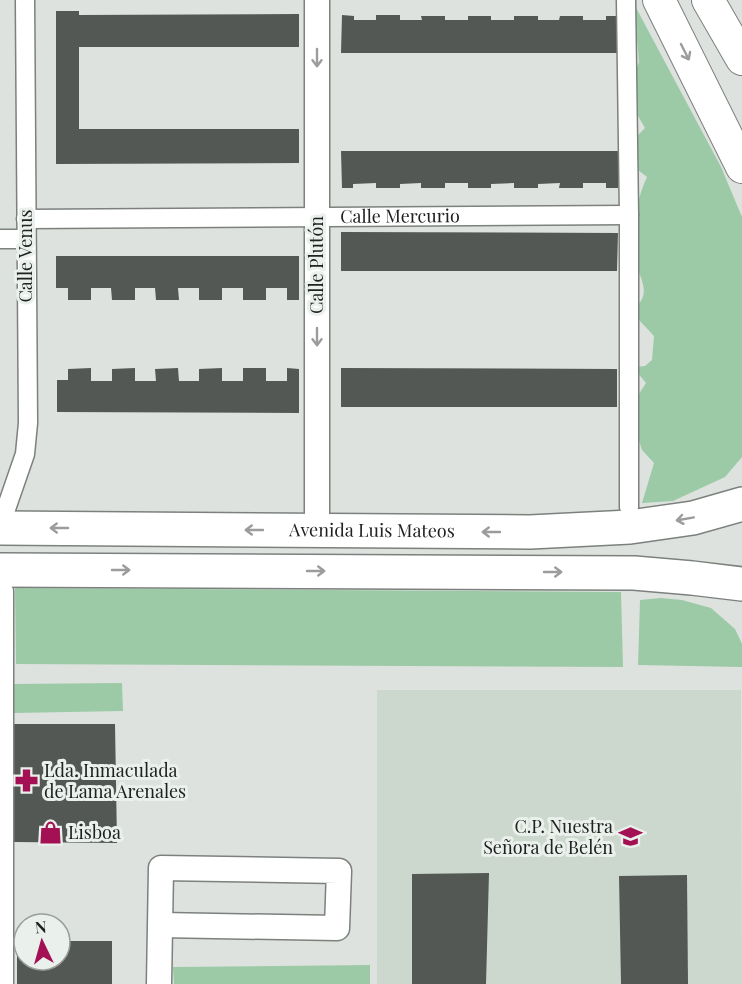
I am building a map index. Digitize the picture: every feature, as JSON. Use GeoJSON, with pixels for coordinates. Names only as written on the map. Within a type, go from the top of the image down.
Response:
{"type":"FeatureCollection","features":[{"type":"Feature","properties":{"kind":"highway","name":"Avenida Luis Mateos"},"geometry":{"type":"LineString","coordinates":[[3,518],[317,530],[530,532],[630,527],[693,518],[742,504]]}},
{"type":"Feature","properties":{"kind":"highway"},"geometry":{"type":"LineString","coordinates":[[2,580],[634,573],[742,584]]}},
{"type":"Feature","properties":{"kind":"street","name":"Calle Venus"},"geometry":{"type":"LineString","coordinates":[[3,518],[25,454],[28,423],[25,0]]}},
{"type":"Feature","properties":{"kind":"street","name":"Calle Plutón"},"geometry":{"type":"LineString","coordinates":[[317,0],[317,530]]}},
{"type":"Feature","properties":{"kind":"street"},"geometry":{"type":"LineString","coordinates":[[626,0],[629,507]]}},
{"type":"Feature","properties":{"kind":"street"},"geometry":{"type":"LineString","coordinates":[[658,0],[742,167]]}},
{"type":"Feature","properties":{"kind":"street"},"geometry":{"type":"LineString","coordinates":[[708,0],[742,59]]}},
{"type":"Feature","properties":{"kind":"street","name":"Calle Mercurio"},"geometry":{"type":"LineString","coordinates":[[26,219],[629,215]]}},
{"type":"Feature","properties":{"kind":"street"},"geometry":{"type":"LineString","coordinates":[[0,239],[26,239]]}},
{"type":"Feature","properties":{"kind":"street"},"geometry":{"type":"LineString","coordinates":[[2,580],[4,984]]}},
{"type":"Feature","properties":{"kind":"street"},"geometry":{"type":"LineString","coordinates":[[159,984],[160,925],[161,868],[339,871],[338,928],[160,925]]}},
{"type":"Feature","properties":{"kind":"shaded area","name":"C.P. Nuestra Señora de Belén"},"geometry":{"type":"Polygon","coordinates":[[[377,690],[741,690],[742,984],[377,984],[377,690]]]}},
{"type":"Feature","properties":{"kind":"green space"},"geometry":{"type":"Polygon","coordinates":[[[634,4],[721,167],[742,217],[742,457],[725,477],[673,501],[642,503],[654,463],[642,450],[636,431],[635,400],[646,383],[637,372],[636,367],[645,366],[652,360],[654,336],[639,320],[637,306],[644,289],[635,259],[634,228],[637,206],[647,177],[638,170],[636,137],[645,128],[634,109],[634,75],[639,62],[634,4]]]}},
{"type":"Feature","properties":{"kind":"green space"},"geometry":{"type":"Polygon","coordinates":[[[15,588],[621,592],[623,667],[16,664],[15,588]]]}},
{"type":"Feature","properties":{"kind":"green space"},"geometry":{"type":"Polygon","coordinates":[[[661,598],[682,600],[711,608],[735,629],[742,644],[742,667],[638,665],[640,600],[661,598]]]}},
{"type":"Feature","properties":{"kind":"green space"},"geometry":{"type":"Polygon","coordinates":[[[122,683],[123,711],[14,713],[14,684],[122,683]]]}},
{"type":"Feature","properties":{"kind":"green space"},"geometry":{"type":"Polygon","coordinates":[[[370,965],[370,984],[174,984],[173,967],[370,965]]]}},
{"type":"Feature","properties":{"kind":"building"},"geometry":{"type":"Polygon","coordinates":[[[56,11],[79,11],[79,15],[299,14],[299,47],[79,47],[79,129],[299,129],[299,163],[56,164],[56,11]]]}},
{"type":"Feature","properties":{"kind":"building"},"geometry":{"type":"Polygon","coordinates":[[[342,15],[354,16],[354,20],[376,20],[376,15],[400,15],[400,20],[422,20],[421,16],[445,16],[445,20],[468,20],[468,16],[491,16],[491,20],[514,20],[514,16],[538,16],[538,20],[559,20],[560,16],[583,16],[583,20],[606,20],[606,16],[618,16],[618,53],[341,53],[342,15]]]}},
{"type":"Feature","properties":{"kind":"building"},"geometry":{"type":"Polygon","coordinates":[[[341,151],[618,151],[618,188],[606,188],[606,183],[583,183],[583,188],[559,188],[560,183],[538,184],[538,188],[514,188],[514,183],[491,184],[491,188],[468,188],[468,183],[445,183],[445,188],[421,188],[421,183],[400,184],[400,188],[376,188],[376,183],[353,184],[353,188],[342,188],[341,151]]]}},
{"type":"Feature","properties":{"kind":"building"},"geometry":{"type":"Polygon","coordinates":[[[341,232],[618,233],[617,271],[341,271],[341,232]]]}},
{"type":"Feature","properties":{"kind":"building"},"geometry":{"type":"Polygon","coordinates":[[[56,256],[299,256],[299,300],[287,300],[287,288],[266,288],[266,300],[243,300],[243,288],[222,288],[222,300],[199,300],[199,288],[178,288],[179,300],[156,300],[155,288],[135,288],[135,300],[112,300],[111,288],[91,288],[91,300],[68,300],[68,288],[56,288],[56,256]]]}},
{"type":"Feature","properties":{"kind":"building"},"geometry":{"type":"Polygon","coordinates":[[[91,368],[91,381],[112,381],[112,369],[135,368],[135,381],[156,381],[155,369],[178,368],[179,381],[199,381],[199,369],[222,368],[222,381],[243,381],[243,368],[266,368],[266,381],[287,381],[287,368],[299,369],[299,413],[57,412],[57,380],[68,380],[68,369],[91,368]]]}},
{"type":"Feature","properties":{"kind":"building"},"geometry":{"type":"Polygon","coordinates":[[[341,368],[617,369],[617,407],[341,407],[341,368]]]}},
{"type":"Feature","properties":{"kind":"building"},"geometry":{"type":"Polygon","coordinates":[[[14,724],[115,724],[117,843],[14,842],[14,724]]]}},
{"type":"Feature","properties":{"kind":"building"},"geometry":{"type":"Polygon","coordinates":[[[489,873],[486,984],[412,984],[412,874],[489,873]]]}},
{"type":"Feature","properties":{"kind":"building"},"geometry":{"type":"Polygon","coordinates":[[[687,875],[688,984],[621,984],[619,876],[687,875]]]}},
{"type":"Feature","properties":{"kind":"building"},"geometry":{"type":"Polygon","coordinates":[[[72,941],[112,941],[112,984],[17,984],[17,972],[72,972],[72,941]]]}},
{"type":"Feature","properties":{"kind":"place","name":"Lda. Inmaculada de Lama Arenales"},"geometry":{"type":"Point","coordinates":[26,781]}},
{"type":"Feature","properties":{"kind":"place","name":"Lisboa"},"geometry":{"type":"Point","coordinates":[50,833]}},
{"type":"Feature","properties":{"kind":"place","name":"C.P. Nuestra Señora de Belén"},"geometry":{"type":"Point","coordinates":[631,837]}}]}
